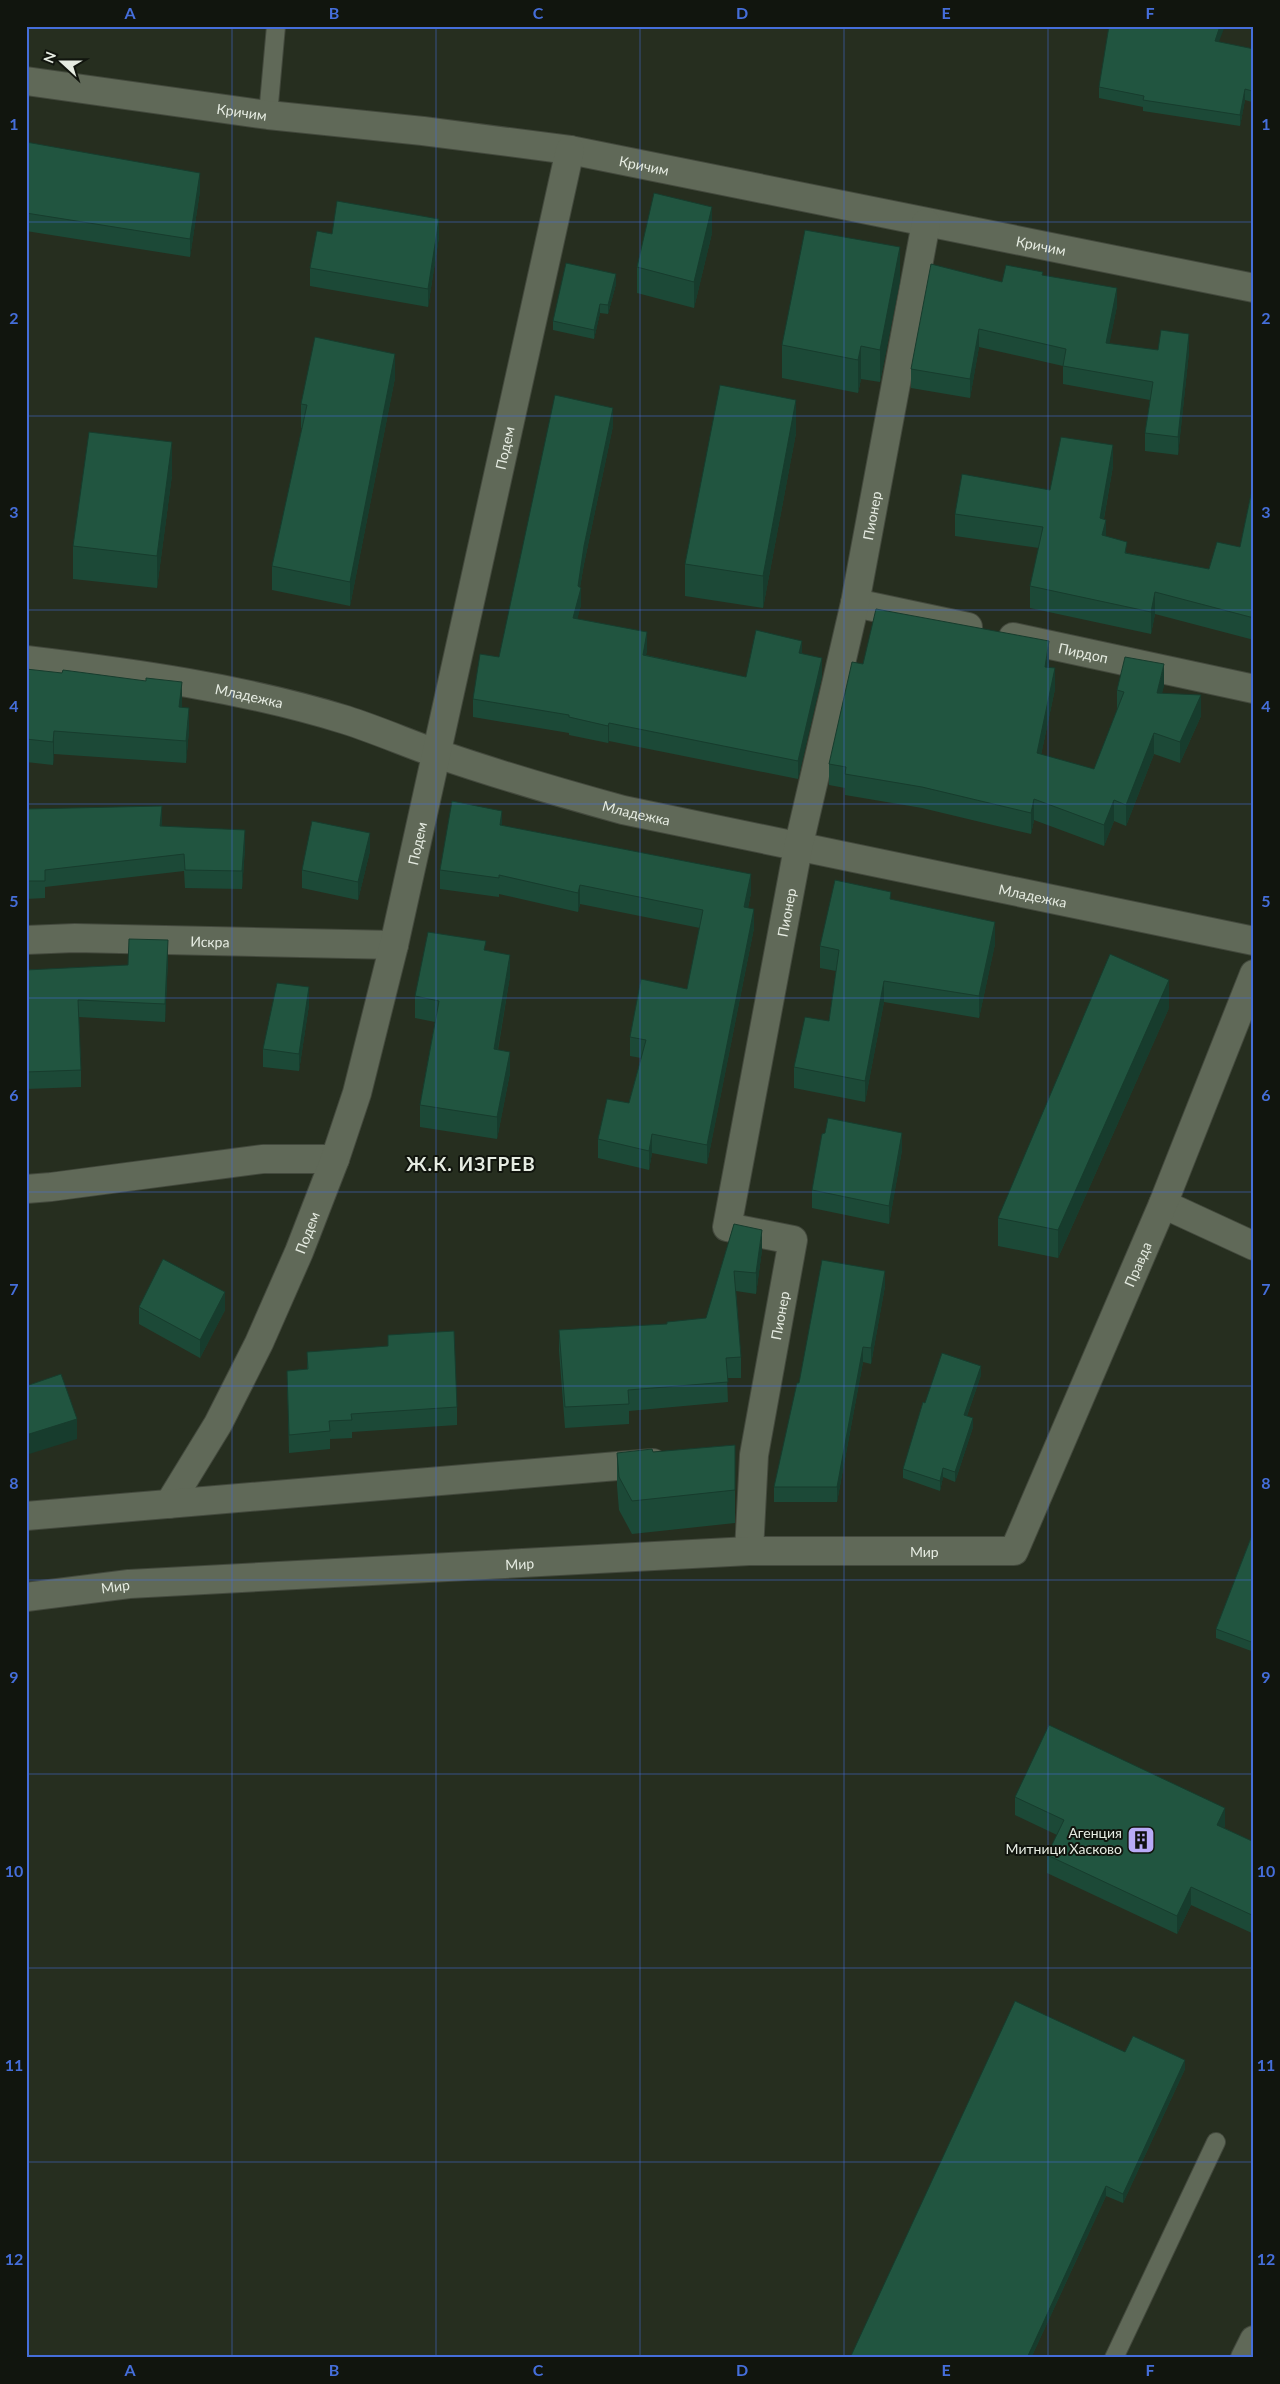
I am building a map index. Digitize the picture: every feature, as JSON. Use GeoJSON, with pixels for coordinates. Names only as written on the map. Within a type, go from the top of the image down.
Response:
{"type":"FeatureCollection","features":[{"type":"Feature","properties":{"kind":"street","name":"Кричим"},"geometry":{"type":"LineString","coordinates":[[26,81],[268,115],[570,150],[1254,288]]}},
{"type":"Feature","properties":{"kind":"street","name":"Подем"},"geometry":{"type":"LineString","coordinates":[[169,1504],[218,1424],[259,1343],[299,1252],[335,1159],[357,1093],[394,946],[570,150]]}},
{"type":"Feature","properties":{"kind":"street","name":"Пионер"},"geometry":{"type":"LineString","coordinates":[[749,1551],[754,1455],[793,1240],[727,1227],[798,848],[855,603],[926,223]]}},
{"type":"Feature","properties":{"kind":"street","name":"Пирдоп"},"geometry":{"type":"LineString","coordinates":[[855,603],[1254,689]]}},
{"type":"Feature","properties":{"kind":"street","name":"Младежка"},"geometry":{"type":"LineString","coordinates":[[26,660],[114,670],[247,694],[346,720],[437,754],[530,784],[623,810],[798,848],[1254,941]]}},
{"type":"Feature","properties":{"kind":"street","name":"Искра"},"geometry":{"type":"LineString","coordinates":[[26,940],[75,938],[394,946]]}},
{"type":"Feature","properties":{"kind":"street","name":"Правда"},"geometry":{"type":"LineString","coordinates":[[1014,1551],[1163,1204],[1254,974]]}},
{"type":"Feature","properties":{"kind":"street"},"geometry":{"type":"LineString","coordinates":[[26,1189],[263,1159],[335,1159]]}},
{"type":"Feature","properties":{"kind":"street"},"geometry":{"type":"LineString","coordinates":[[1163,1204],[1254,1246]]}},
{"type":"Feature","properties":{"kind":"street"},"geometry":{"type":"LineString","coordinates":[[726,1457],[754,1455]]}},
{"type":"Feature","properties":{"kind":"street"},"geometry":{"type":"LineString","coordinates":[[26,1516],[679,1461]]}},
{"type":"Feature","properties":{"kind":"street","name":"Мир"},"geometry":{"type":"LineString","coordinates":[[26,1597],[129,1584],[749,1551],[1014,1551]]}},
{"type":"Feature","properties":{"kind":"street"},"geometry":{"type":"LineString","coordinates":[[1246,2358],[1254,2340]]}},
{"type":"Feature","properties":{"kind":"lane"},"geometry":{"type":"LineString","coordinates":[[268,115],[276,26]]}},
{"type":"Feature","properties":{"kind":"lane"},"geometry":{"type":"LineString","coordinates":[[1114,2358],[1216,2142]]}},
{"type":"Feature","properties":{"kind":"building"},"geometry":{"type":"Polygon","coordinates":[[[1109,26],[1220,26],[1215,41],[1254,49],[1252,91],[1245,89],[1240,115],[1143,100],[1144,96],[1099,87],[1109,26]]]}},
{"type":"Feature","properties":{"kind":"building"},"geometry":{"type":"Polygon","coordinates":[[[26,142],[200,173],[190,239],[26,213],[26,142]]]}},
{"type":"Feature","properties":{"kind":"building"},"geometry":{"type":"Polygon","coordinates":[[[654,193],[712,207],[694,282],[637,267],[654,193]]]}},
{"type":"Feature","properties":{"kind":"building"},"geometry":{"type":"Polygon","coordinates":[[[337,201],[439,219],[428,289],[310,268],[317,231],[332,234],[337,201]]]}},
{"type":"Feature","properties":{"kind":"building"},"geometry":{"type":"Polygon","coordinates":[[[805,230],[900,247],[880,350],[861,346],[858,360],[782,345],[805,230]]]}},
{"type":"Feature","properties":{"kind":"building"},"geometry":{"type":"Polygon","coordinates":[[[566,263],[616,274],[608,305],[600,304],[594,330],[553,321],[566,263]]]}},
{"type":"Feature","properties":{"kind":"building"},"geometry":{"type":"Polygon","coordinates":[[[931,264],[1002,282],[1006,265],[1043,272],[1042,275],[1117,288],[1106,343],[1158,350],[1161,330],[1189,334],[1178,437],[1145,433],[1153,382],[1063,366],[1066,349],[979,329],[970,379],[911,369],[931,264]]]}},
{"type":"Feature","properties":{"kind":"building"},"geometry":{"type":"Polygon","coordinates":[[[315,337],[395,354],[350,582],[272,566],[307,405],[301,404],[315,337]]]}},
{"type":"Feature","properties":{"kind":"building"},"geometry":{"type":"Polygon","coordinates":[[[720,385],[796,400],[763,576],[685,564],[720,385]]]}},
{"type":"Feature","properties":{"kind":"building"},"geometry":{"type":"Polygon","coordinates":[[[555,395],[613,408],[584,546],[578,586],[581,588],[573,618],[647,632],[643,655],[746,677],[756,630],[802,641],[799,653],[822,658],[798,761],[609,723],[608,726],[569,717],[569,715],[473,699],[480,654],[499,657],[555,395]]]}},
{"type":"Feature","properties":{"kind":"building"},"geometry":{"type":"Polygon","coordinates":[[[89,432],[172,442],[157,556],[73,546],[89,432]]]}},
{"type":"Feature","properties":{"kind":"building"},"geometry":{"type":"Polygon","coordinates":[[[1061,437],[1113,445],[1100,518],[1106,520],[1102,535],[1127,542],[1125,553],[1209,569],[1217,542],[1240,547],[1254,480],[1254,618],[1155,592],[1151,612],[1030,586],[1043,527],[955,514],[962,474],[1050,490],[1061,437]]]}},
{"type":"Feature","properties":{"kind":"building"},"geometry":{"type":"Polygon","coordinates":[[[876,609],[1049,641],[1045,667],[1055,668],[1037,753],[1094,769],[1124,692],[1117,690],[1125,657],[1164,664],[1157,693],[1201,695],[1180,742],[1154,733],[1126,805],[1114,800],[1104,825],[1034,799],[1031,813],[922,787],[845,774],[846,767],[829,764],[852,662],[863,664],[876,609]]]}},
{"type":"Feature","properties":{"kind":"building"},"geometry":{"type":"Polygon","coordinates":[[[26,669],[62,673],[63,670],[146,681],[146,678],[182,682],[179,707],[189,708],[186,741],[54,731],[53,742],[26,739],[26,669]]]}},
{"type":"Feature","properties":{"kind":"building"},"geometry":{"type":"Polygon","coordinates":[[[452,801],[502,811],[500,825],[751,874],[744,907],[754,909],[707,1145],[652,1134],[649,1151],[598,1139],[607,1099],[629,1103],[646,1040],[630,1037],[641,979],[687,989],[703,910],[580,885],[578,893],[499,875],[499,878],[440,870],[452,801]]]}},
{"type":"Feature","properties":{"kind":"building"},"geometry":{"type":"Polygon","coordinates":[[[162,806],[160,826],[245,830],[242,871],[185,870],[184,854],[45,870],[45,881],[26,881],[26,809],[162,806]]]}},
{"type":"Feature","properties":{"kind":"building"},"geometry":{"type":"Polygon","coordinates":[[[312,821],[370,833],[358,882],[302,870],[312,821]]]}},
{"type":"Feature","properties":{"kind":"building"},"geometry":{"type":"Polygon","coordinates":[[[835,880],[891,892],[890,899],[995,922],[979,996],[884,981],[865,1081],[794,1067],[805,1017],[829,1021],[839,950],[820,946],[835,880]]]}},
{"type":"Feature","properties":{"kind":"building"},"geometry":{"type":"Polygon","coordinates":[[[428,932],[486,941],[484,950],[510,955],[494,1049],[510,1052],[497,1117],[420,1105],[439,1001],[415,996],[428,932]]]}},
{"type":"Feature","properties":{"kind":"building"},"geometry":{"type":"Polygon","coordinates":[[[129,939],[168,940],[165,1004],[78,1000],[81,1070],[26,1072],[26,970],[128,965],[129,939]]]}},
{"type":"Feature","properties":{"kind":"building"},"geometry":{"type":"Polygon","coordinates":[[[1110,954],[1169,980],[1058,1230],[998,1218],[1110,954]]]}},
{"type":"Feature","properties":{"kind":"building"},"geometry":{"type":"Polygon","coordinates":[[[277,983],[309,987],[299,1054],[263,1049],[277,983]]]}},
{"type":"Feature","properties":{"kind":"building"},"geometry":{"type":"Polygon","coordinates":[[[828,1118],[902,1133],[889,1206],[812,1190],[822,1134],[825,1133],[828,1118]]]}},
{"type":"Feature","properties":{"kind":"building"},"geometry":{"type":"Polygon","coordinates":[[[734,1224],[762,1230],[756,1273],[734,1271],[741,1357],[726,1358],[728,1382],[628,1390],[629,1404],[565,1407],[559,1330],[667,1324],[667,1322],[706,1318],[734,1224]]]}},
{"type":"Feature","properties":{"kind":"building"},"geometry":{"type":"Polygon","coordinates":[[[163,1259],[225,1292],[200,1340],[139,1307],[163,1259]]]}},
{"type":"Feature","properties":{"kind":"building"},"geometry":{"type":"Polygon","coordinates":[[[822,1260],[885,1271],[871,1348],[863,1347],[837,1487],[774,1487],[797,1383],[799,1383],[822,1260]]]}},
{"type":"Feature","properties":{"kind":"building"},"geometry":{"type":"Polygon","coordinates":[[[454,1331],[457,1407],[351,1414],[352,1420],[329,1421],[330,1431],[289,1435],[287,1371],[308,1369],[307,1352],[388,1346],[388,1335],[454,1331]]]}},
{"type":"Feature","properties":{"kind":"building"},"geometry":{"type":"Polygon","coordinates":[[[942,1353],[981,1366],[964,1415],[973,1418],[955,1472],[943,1468],[940,1481],[903,1469],[923,1402],[925,1403],[942,1353]]]}},
{"type":"Feature","properties":{"kind":"building"},"geometry":{"type":"Polygon","coordinates":[[[61,1374],[77,1419],[26,1435],[26,1386],[61,1374]]]}},
{"type":"Feature","properties":{"kind":"building"},"geometry":{"type":"Polygon","coordinates":[[[735,1445],[735,1490],[632,1501],[619,1477],[617,1453],[652,1449],[653,1452],[735,1445]]]}},
{"type":"Feature","properties":{"kind":"building"},"geometry":{"type":"Polygon","coordinates":[[[1254,1530],[1254,1643],[1216,1629],[1254,1530]]]}},
{"type":"Feature","properties":{"kind":"building","name":"Агенция Митници Хасково"},"geometry":{"type":"Polygon","coordinates":[[[1049,1725],[1225,1808],[1217,1825],[1254,1842],[1254,1916],[1191,1887],[1177,1916],[1047,1855],[1064,1820],[1015,1797],[1049,1725]]]}},
{"type":"Feature","properties":{"kind":"building"},"geometry":{"type":"Polygon","coordinates":[[[1015,2001],[1125,2052],[1133,2036],[1185,2060],[1123,2194],[1106,2186],[1027,2358],[850,2358],[1015,2001]]]}},
{"type":"Feature","properties":{"kind":"place","name":"Агенция Митници Хасково"},"geometry":{"type":"Point","coordinates":[1141,1840]}},
{"type":"Feature","properties":{"kind":"district","name":"Ж.К. ИЗГРЕВ"},"geometry":{"type":"Point","coordinates":[471,1163]}}]}
